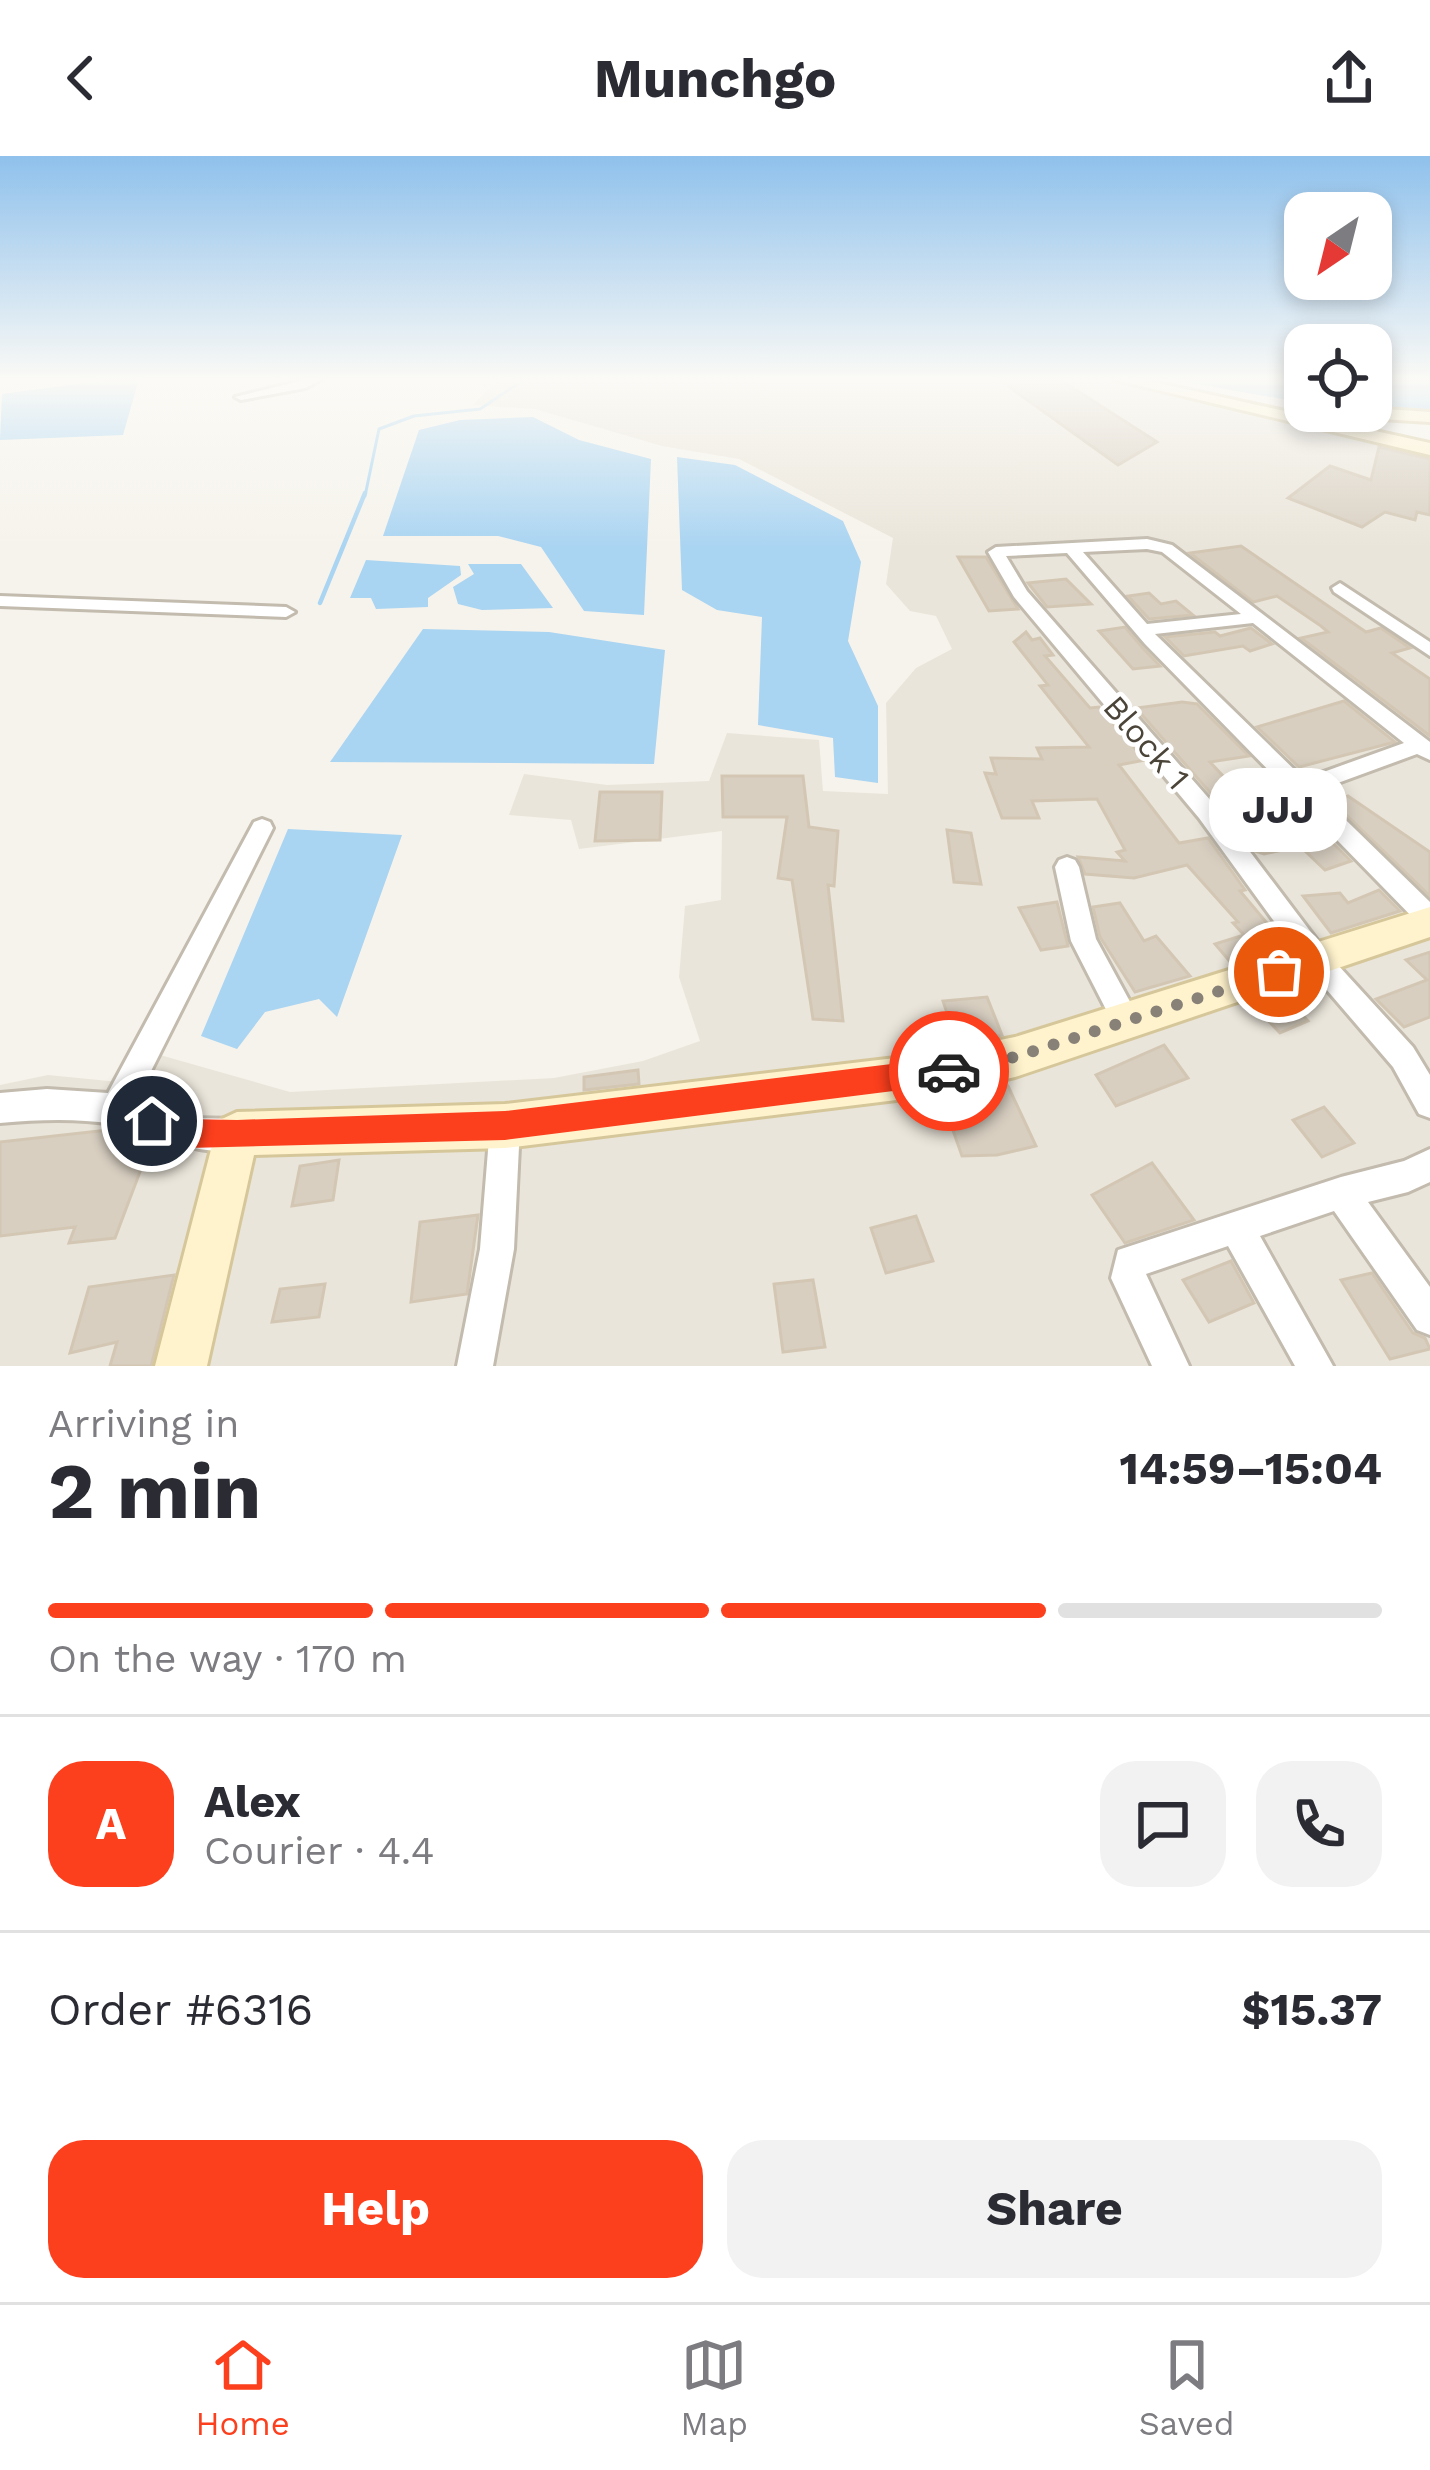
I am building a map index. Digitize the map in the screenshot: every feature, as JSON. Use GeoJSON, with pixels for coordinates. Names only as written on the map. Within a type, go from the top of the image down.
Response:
{"type":"FeatureCollection","features":[{"type":"Feature","properties":{"kind":"street"},"geometry":{"type":"LineString","coordinates":[[1372,435],[1430,448]]}},
{"type":"Feature","properties":{"kind":"street"},"geometry":{"type":"LineString","coordinates":[[1073,550],[1147,544],[1167,548],[1425,749]]}},
{"type":"Feature","properties":{"kind":"street"},"geometry":{"type":"LineString","coordinates":[[0,1108],[116,1109],[188,1133],[505,1126],[929,1075],[1015,1057],[1430,920],[1142,630],[1073,550]]}},
{"type":"Feature","properties":{"kind":"street","name":"Block 1"},"geometry":{"type":"LineString","coordinates":[[1073,550],[996,552],[1020,593],[1208,812],[1317,960],[1403,1057],[1430,1103]]}},
{"type":"Feature","properties":{"kind":"street"},"geometry":{"type":"LineString","coordinates":[[1340,588],[1430,650]]}},
{"type":"Feature","properties":{"kind":"street"},"geometry":{"type":"LineString","coordinates":[[0,601],[286,612]]}},
{"type":"Feature","properties":{"kind":"street"},"geometry":{"type":"LineString","coordinates":[[1142,630],[1255,618]]}},
{"type":"Feature","properties":{"kind":"street"},"geometry":{"type":"LineString","coordinates":[[1208,812],[1425,749]]}},
{"type":"Feature","properties":{"kind":"street"},"geometry":{"type":"LineString","coordinates":[[116,1109],[262,828]]}},
{"type":"Feature","properties":{"kind":"street"},"geometry":{"type":"LineString","coordinates":[[1066,867],[1073,911],[1084,940],[1127,1022]]}},
{"type":"Feature","properties":{"kind":"street"},"geometry":{"type":"LineString","coordinates":[[475,1366],[497,1250],[505,1126]]}},
{"type":"Feature","properties":{"kind":"street"},"geometry":{"type":"LineString","coordinates":[[181,1366],[237,1134]]}},
{"type":"Feature","properties":{"kind":"street"},"geometry":{"type":"LineString","coordinates":[[1171,1366],[1128,1278],[1130,1262],[1341,1192],[1408,1176],[1430,1165]]}},
{"type":"Feature","properties":{"kind":"street"},"geometry":{"type":"LineString","coordinates":[[1341,1192],[1430,1317]]}},
{"type":"Feature","properties":{"kind":"street"},"geometry":{"type":"LineString","coordinates":[[1237,1229],[1315,1366]]}},
{"type":"Feature","properties":{"kind":"shaded area"},"geometry":{"type":"Polygon","coordinates":[[[626,435],[1358,435],[1430,452],[1430,1366],[0,1366],[0,1085],[48,1075],[129,1083],[153,1053],[290,1092],[554,1078],[643,1061],[700,1041],[679,977],[685,906],[721,900],[722,831],[579,849],[571,820],[509,815],[524,774],[607,785],[709,781],[727,733],[819,740],[823,791],[888,794],[886,703],[916,668],[952,649],[936,616],[910,611],[886,584],[893,538],[739,459],[626,435]]]}},
{"type":"Feature","properties":{"kind":"water"},"geometry":{"type":"Polygon","coordinates":[[[0,435],[112,435],[0,440],[0,435]]]}},
{"type":"Feature","properties":{"kind":"water"},"geometry":{"type":"Polygon","coordinates":[[[417,435],[570,435],[651,459],[644,615],[584,611],[541,547],[498,536],[383,536],[417,435]]]}},
{"type":"Feature","properties":{"kind":"water"},"geometry":{"type":"Polygon","coordinates":[[[677,457],[735,465],[843,521],[861,562],[848,641],[878,706],[878,783],[835,777],[833,738],[758,725],[762,617],[717,610],[682,590],[677,457]]]}},
{"type":"Feature","properties":{"kind":"water"},"geometry":{"type":"Polygon","coordinates":[[[366,560],[460,566],[461,575],[428,598],[428,607],[376,609],[371,598],[350,598],[366,560]]]}},
{"type":"Feature","properties":{"kind":"water"},"geometry":{"type":"Polygon","coordinates":[[[468,564],[521,564],[553,608],[482,610],[458,604],[453,587],[474,574],[468,564]]]}},
{"type":"Feature","properties":{"kind":"water"},"geometry":{"type":"Polygon","coordinates":[[[423,629],[549,632],[665,650],[654,764],[330,762],[423,629]]]}},
{"type":"Feature","properties":{"kind":"water"},"geometry":{"type":"Polygon","coordinates":[[[288,829],[402,835],[337,1017],[319,999],[265,1012],[237,1049],[201,1036],[288,829]]]}},
{"type":"Feature","properties":{"kind":"building"},"geometry":{"type":"Polygon","coordinates":[[[1077,435],[1147,435],[1157,442],[1118,465],[1077,435]]]}},
{"type":"Feature","properties":{"kind":"building"},"geometry":{"type":"Polygon","coordinates":[[[1379,447],[1430,459],[1430,515],[1417,512],[1415,520],[1385,512],[1362,527],[1288,498],[1330,466],[1371,480],[1379,447]]]}},
{"type":"Feature","properties":{"kind":"building"},"geometry":{"type":"Polygon","coordinates":[[[1241,546],[1366,632],[1381,628],[1410,648],[1392,653],[1430,679],[1430,736],[1301,638],[1328,632],[1321,626],[1277,596],[1253,602],[1190,553],[1241,546]]]}},
{"type":"Feature","properties":{"kind":"building"},"geometry":{"type":"Polygon","coordinates":[[[958,557],[986,557],[1018,609],[989,611],[958,557]]]}},
{"type":"Feature","properties":{"kind":"building"},"geometry":{"type":"Polygon","coordinates":[[[1066,579],[1091,604],[1047,607],[1028,583],[1066,579]]]}},
{"type":"Feature","properties":{"kind":"building"},"geometry":{"type":"Polygon","coordinates":[[[1149,593],[1161,604],[1176,601],[1193,615],[1149,619],[1128,596],[1149,593]]]}},
{"type":"Feature","properties":{"kind":"building"},"geometry":{"type":"Polygon","coordinates":[[[1125,627],[1160,666],[1133,669],[1099,631],[1125,627]]]}},
{"type":"Feature","properties":{"kind":"building"},"geometry":{"type":"Polygon","coordinates":[[[1251,628],[1272,644],[1250,651],[1243,646],[1184,656],[1165,637],[1215,632],[1220,636],[1251,628]]]}},
{"type":"Feature","properties":{"kind":"building"},"geometry":{"type":"Polygon","coordinates":[[[1026,632],[1032,640],[1040,638],[1053,655],[1045,656],[1090,708],[1099,707],[1145,760],[1119,765],[1179,843],[1208,838],[1245,890],[1240,891],[1287,947],[1232,964],[1215,944],[1244,935],[1187,865],[1134,878],[1085,874],[1078,857],[1125,861],[1117,852],[1125,850],[1097,799],[1032,801],[1039,818],[1002,818],[985,773],[996,774],[991,758],[1042,759],[1037,748],[1089,747],[1040,686],[1048,685],[1014,642],[1026,632]]]}},
{"type":"Feature","properties":{"kind":"building"},"geometry":{"type":"Polygon","coordinates":[[[1344,701],[1395,742],[1299,767],[1257,727],[1344,701]]]}},
{"type":"Feature","properties":{"kind":"building"},"geometry":{"type":"Polygon","coordinates":[[[1197,704],[1249,756],[1210,762],[1237,791],[1214,797],[1136,708],[1197,704]]]}},
{"type":"Feature","properties":{"kind":"building"},"geometry":{"type":"Polygon","coordinates":[[[722,776],[803,776],[809,827],[838,831],[834,886],[828,885],[843,1021],[813,1019],[792,880],[778,878],[787,817],[723,817],[722,776]]]}},
{"type":"Feature","properties":{"kind":"building"},"geometry":{"type":"Polygon","coordinates":[[[600,792],[662,792],[660,840],[595,841],[600,792]]]}},
{"type":"Feature","properties":{"kind":"building"},"geometry":{"type":"Polygon","coordinates":[[[1348,796],[1430,852],[1430,896],[1333,802],[1348,796]]]}},
{"type":"Feature","properties":{"kind":"building"},"geometry":{"type":"Polygon","coordinates":[[[1257,812],[1291,848],[1264,854],[1255,851],[1232,819],[1257,812]]]}},
{"type":"Feature","properties":{"kind":"building"},"geometry":{"type":"Polygon","coordinates":[[[947,830],[971,833],[981,884],[954,882],[947,830]]]}},
{"type":"Feature","properties":{"kind":"building"},"geometry":{"type":"Polygon","coordinates":[[[1333,843],[1351,861],[1325,870],[1306,852],[1333,843]]]}},
{"type":"Feature","properties":{"kind":"building"},"geometry":{"type":"Polygon","coordinates":[[[1379,890],[1400,911],[1331,933],[1303,896],[1340,893],[1348,903],[1379,890]]]}},
{"type":"Feature","properties":{"kind":"building"},"geometry":{"type":"Polygon","coordinates":[[[1057,902],[1068,946],[1041,950],[1019,908],[1057,902]]]}},
{"type":"Feature","properties":{"kind":"building"},"geometry":{"type":"Polygon","coordinates":[[[1120,903],[1144,941],[1156,936],[1190,976],[1135,992],[1100,937],[1093,907],[1120,903]]]}},
{"type":"Feature","properties":{"kind":"building"},"geometry":{"type":"Polygon","coordinates":[[[1430,952],[1430,1017],[1404,1027],[1376,999],[1427,980],[1406,960],[1430,952]]]}},
{"type":"Feature","properties":{"kind":"building"},"geometry":{"type":"Polygon","coordinates":[[[1281,992],[1308,1021],[1280,1033],[1254,1006],[1281,992]]]}},
{"type":"Feature","properties":{"kind":"building"},"geometry":{"type":"Polygon","coordinates":[[[987,997],[1002,1035],[957,1043],[943,1001],[987,997]]]}},
{"type":"Feature","properties":{"kind":"building"},"geometry":{"type":"Polygon","coordinates":[[[1164,1045],[1188,1078],[1116,1106],[1096,1075],[1164,1045]]]}},
{"type":"Feature","properties":{"kind":"building"},"geometry":{"type":"Polygon","coordinates":[[[638,1070],[639,1084],[584,1090],[584,1077],[638,1070]]]}},
{"type":"Feature","properties":{"kind":"building"},"geometry":{"type":"Polygon","coordinates":[[[1008,1086],[1036,1146],[997,1155],[962,1156],[943,1102],[1008,1086]]]}},
{"type":"Feature","properties":{"kind":"building"},"geometry":{"type":"Polygon","coordinates":[[[1324,1107],[1354,1143],[1322,1157],[1293,1120],[1324,1107]]]}},
{"type":"Feature","properties":{"kind":"building"},"geometry":{"type":"Polygon","coordinates":[[[108,1130],[106,1136],[132,1133],[152,1140],[115,1238],[69,1243],[75,1227],[0,1236],[0,1142],[108,1130]]]}},
{"type":"Feature","properties":{"kind":"building"},"geometry":{"type":"Polygon","coordinates":[[[339,1160],[333,1200],[292,1206],[300,1166],[339,1160]]]}},
{"type":"Feature","properties":{"kind":"building"},"geometry":{"type":"Polygon","coordinates":[[[1152,1163],[1194,1220],[1125,1243],[1092,1195],[1152,1163]]]}},
{"type":"Feature","properties":{"kind":"building"},"geometry":{"type":"Polygon","coordinates":[[[478,1215],[467,1294],[411,1302],[420,1222],[478,1215]]]}},
{"type":"Feature","properties":{"kind":"building"},"geometry":{"type":"Polygon","coordinates":[[[916,1216],[933,1261],[886,1273],[871,1228],[916,1216]]]}},
{"type":"Feature","properties":{"kind":"building"},"geometry":{"type":"Polygon","coordinates":[[[1231,1261],[1254,1303],[1209,1322],[1183,1280],[1231,1261]]]}},
{"type":"Feature","properties":{"kind":"building"},"geometry":{"type":"Polygon","coordinates":[[[1372,1273],[1413,1333],[1425,1338],[1430,1349],[1390,1359],[1341,1280],[1372,1273]]]}},
{"type":"Feature","properties":{"kind":"building"},"geometry":{"type":"Polygon","coordinates":[[[174,1275],[151,1366],[110,1366],[117,1342],[70,1353],[89,1287],[174,1275]]]}},
{"type":"Feature","properties":{"kind":"building"},"geometry":{"type":"Polygon","coordinates":[[[813,1280],[825,1347],[783,1352],[774,1284],[813,1280]]]}},
{"type":"Feature","properties":{"kind":"building"},"geometry":{"type":"Polygon","coordinates":[[[325,1284],[319,1317],[272,1322],[280,1289],[325,1284]]]}},
{"type":"Feature","properties":{"kind":"waterway"},"geometry":{"type":"LineString","coordinates":[[365,496],[378,435]]}},
{"type":"Feature","properties":{"kind":"waterway"},"geometry":{"type":"LineString","coordinates":[[320,603],[365,493]]}},
{"type":"Feature","properties":{"kind":"way so far"},"geometry":{"type":"LineString","coordinates":[[949,1071],[1015,1057],[1279,972]]}},
{"type":"Feature","properties":{"kind":"place","name":"JJJ"},"geometry":{"type":"Point","coordinates":[1279,972]}},
{"type":"Feature","properties":{"kind":"route"},"geometry":{"type":"LineString","coordinates":[[152,1121],[188,1133],[237,1134],[505,1126],[949,1071]]}}]}
